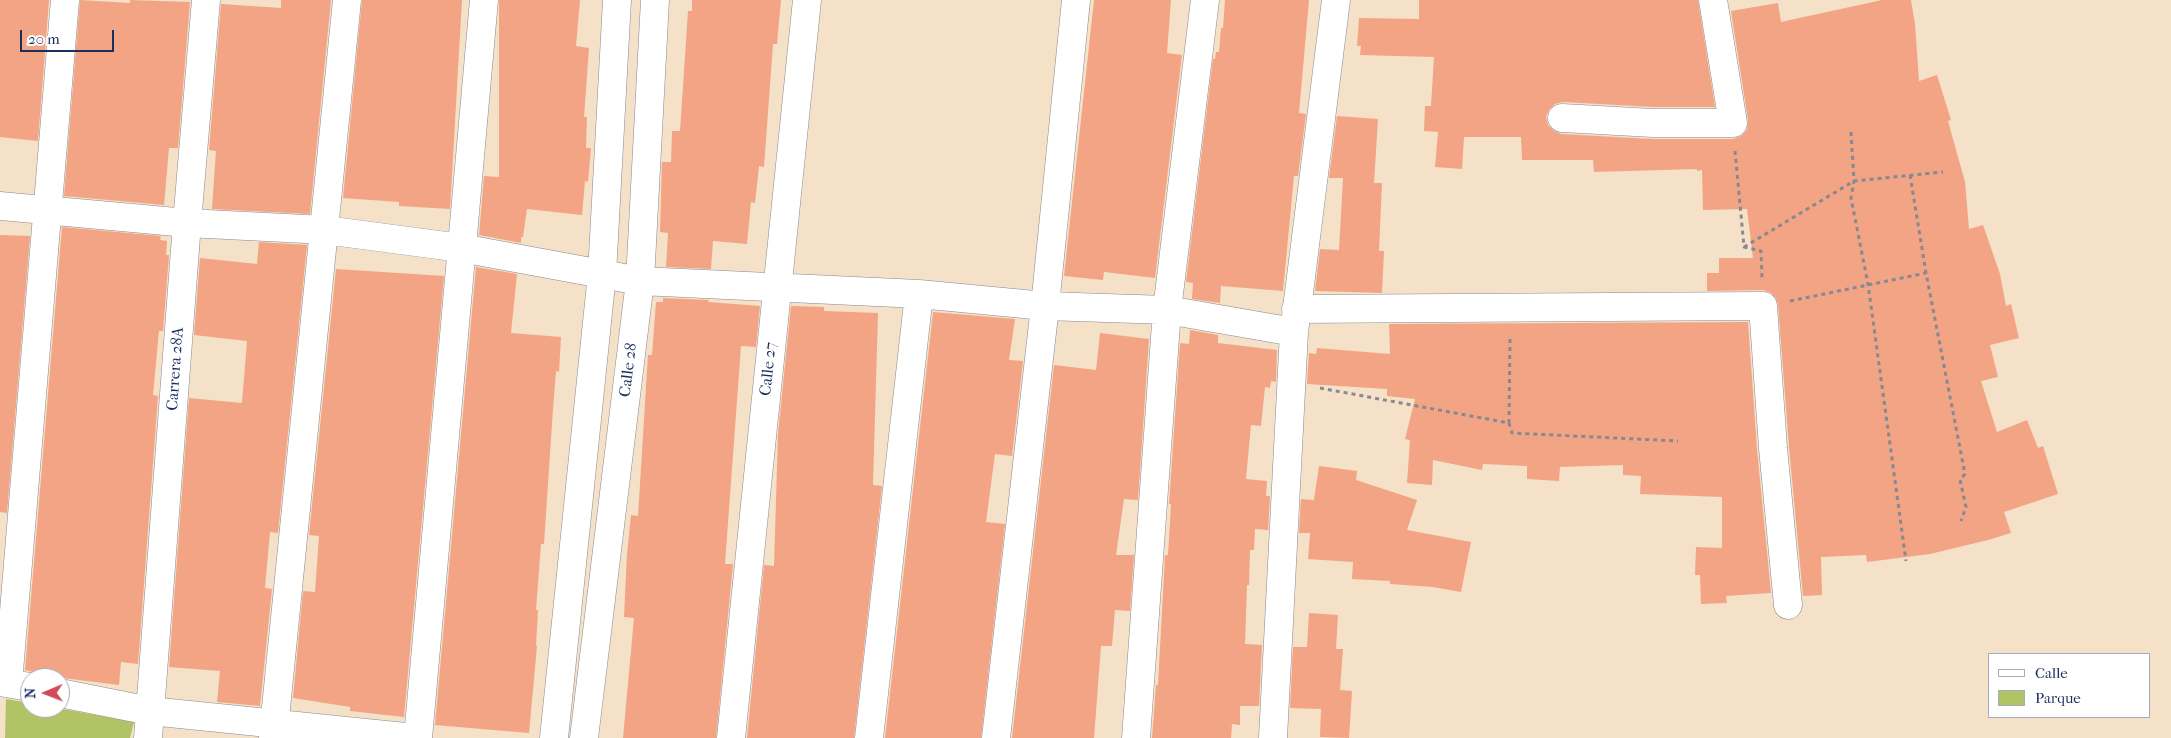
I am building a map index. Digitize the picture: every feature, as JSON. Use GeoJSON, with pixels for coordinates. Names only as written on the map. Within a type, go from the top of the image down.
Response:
{"type":"FeatureCollection","features":[{"type":"Feature","properties":{"kind":"street"},"geometry":{"type":"LineString","coordinates":[[13,684],[46,211],[65,0]]}},
{"type":"Feature","properties":{"kind":"street","name":"Carrera 28A"},"geometry":{"type":"LineString","coordinates":[[148,738],[206,0]]}},
{"type":"Feature","properties":{"kind":"street"},"geometry":{"type":"LineString","coordinates":[[274,730],[347,0]]}},
{"type":"Feature","properties":{"kind":"street"},"geometry":{"type":"LineString","coordinates":[[70,695],[274,730],[417,738],[484,0]]}},
{"type":"Feature","properties":{"kind":"street"},"geometry":{"type":"LineString","coordinates":[[554,738],[602,274],[617,0]]}},
{"type":"Feature","properties":{"kind":"street","name":"Calle 28"},"geometry":{"type":"LineString","coordinates":[[584,738],[640,281],[655,0]]}},
{"type":"Feature","properties":{"kind":"street","name":"Calle 27"},"geometry":{"type":"LineString","coordinates":[[731,738],[807,0]]}},
{"type":"Feature","properties":{"kind":"street"},"geometry":{"type":"LineString","coordinates":[[996,738],[1045,306],[1076,0]]}},
{"type":"Feature","properties":{"kind":"street"},"geometry":{"type":"LineString","coordinates":[[1136,738],[1167,310],[1204,0]]}},
{"type":"Feature","properties":{"kind":"street"},"geometry":{"type":"LineString","coordinates":[[1273,738],[1295,321],[1336,0]]}},
{"type":"Feature","properties":{"kind":"street"},"geometry":{"type":"LineString","coordinates":[[1562,118],[1653,123],[1733,123],[1713,0]]}},
{"type":"Feature","properties":{"kind":"street"},"geometry":{"type":"LineString","coordinates":[[0,206],[187,223],[325,230],[461,248],[640,281],[919,294],[1045,306],[1167,310],[1295,321],[1510,309],[1763,306],[1773,448],[1788,604]]}},
{"type":"Feature","properties":{"kind":"street"},"geometry":{"type":"LineString","coordinates":[[868,738],[919,294]]}},
{"type":"Feature","properties":{"kind":"path"},"geometry":{"type":"LineString","coordinates":[[1733,123],[1744,247]]}},
{"type":"Feature","properties":{"kind":"path"},"geometry":{"type":"LineString","coordinates":[[1851,132],[1854,181],[1851,198],[1868,284],[1906,561]]}},
{"type":"Feature","properties":{"kind":"path"},"geometry":{"type":"LineString","coordinates":[[1744,247],[1854,181],[1943,172]]}},
{"type":"Feature","properties":{"kind":"path"},"geometry":{"type":"LineString","coordinates":[[1910,175],[1926,274],[1965,474],[1960,480],[1966,507],[1961,520]]}},
{"type":"Feature","properties":{"kind":"path"},"geometry":{"type":"LineString","coordinates":[[1744,247],[1761,251],[1763,306],[1926,274]]}},
{"type":"Feature","properties":{"kind":"path"},"geometry":{"type":"LineString","coordinates":[[1510,309],[1509,423],[1512,433],[1678,441]]}},
{"type":"Feature","properties":{"kind":"path"},"geometry":{"type":"LineString","coordinates":[[1293,382],[1509,423]]}},
{"type":"Feature","properties":{"kind":"green space"},"geometry":{"type":"Polygon","coordinates":[[[6,699],[20,701],[20,718],[70,718],[70,710],[134,722],[130,738],[5,738],[6,699]]]}},
{"type":"Feature","properties":{"kind":"building"},"geometry":{"type":"Polygon","coordinates":[[[0,0],[49,0],[38,141],[0,137],[0,0]]]}},
{"type":"Feature","properties":{"kind":"building"},"geometry":{"type":"Polygon","coordinates":[[[80,0],[130,3],[130,0],[190,2],[178,148],[169,148],[164,205],[64,196],[80,0]]]}},
{"type":"Feature","properties":{"kind":"building"},"geometry":{"type":"Polygon","coordinates":[[[281,0],[331,0],[310,214],[212,209],[216,151],[209,150],[221,4],[281,8],[281,0]]]}},
{"type":"Feature","properties":{"kind":"building"},"geometry":{"type":"Polygon","coordinates":[[[362,0],[462,0],[450,209],[399,206],[399,202],[343,198],[362,0]]]}},
{"type":"Feature","properties":{"kind":"building"},"geometry":{"type":"Polygon","coordinates":[[[499,0],[580,0],[576,46],[589,48],[584,117],[587,117],[586,148],[591,148],[588,182],[585,181],[582,215],[527,209],[521,243],[479,235],[484,176],[499,177],[499,0]]]}},
{"type":"Feature","properties":{"kind":"building"},"geometry":{"type":"Polygon","coordinates":[[[692,0],[781,0],[777,44],[773,44],[764,167],[759,166],[755,203],[751,202],[747,244],[713,241],[711,269],[666,267],[668,233],[660,232],[662,162],[671,162],[672,131],[680,131],[688,11],[692,11],[692,0]]]}},
{"type":"Feature","properties":{"kind":"building"},"geometry":{"type":"Polygon","coordinates":[[[1094,0],[1171,0],[1167,53],[1182,55],[1155,278],[1104,272],[1103,280],[1064,276],[1094,0]]]}},
{"type":"Feature","properties":{"kind":"building"},"geometry":{"type":"Polygon","coordinates":[[[1225,0],[1309,0],[1299,113],[1306,114],[1298,176],[1294,176],[1283,291],[1221,286],[1220,303],[1192,299],[1193,283],[1186,282],[1213,59],[1215,59],[1216,52],[1219,52],[1225,0]]]}},
{"type":"Feature","properties":{"kind":"building"},"geometry":{"type":"Polygon","coordinates":[[[1419,0],[1698,0],[1715,107],[1653,107],[1563,102],[1555,104],[1549,110],[1546,117],[1548,125],[1554,131],[1561,134],[1653,139],[1733,139],[1741,136],[1747,130],[1748,120],[1731,11],[1778,3],[1781,22],[1882,0],[1911,0],[1915,24],[1919,81],[1937,75],[1951,120],[1948,121],[1965,182],[1969,229],[1983,225],[2000,274],[2006,306],[2011,304],[2019,338],[1990,345],[1998,377],[1981,381],[1997,432],[2027,420],[2038,448],[2043,446],[2058,494],[2004,512],[2011,533],[1988,540],[1930,554],[1867,562],[1866,555],[1821,557],[1822,595],[1803,596],[1778,304],[1776,298],[1771,293],[1763,290],[1707,291],[1707,273],[1719,273],[1719,258],[1753,258],[1747,209],[1703,210],[1702,170],[1594,172],[1593,160],[1522,160],[1521,137],[1464,137],[1462,169],[1435,167],[1438,132],[1424,131],[1425,106],[1431,106],[1434,57],[1360,55],[1361,46],[1357,46],[1359,18],[1419,19],[1419,0]]]}},
{"type":"Feature","properties":{"kind":"building"},"geometry":{"type":"Polygon","coordinates":[[[1337,116],[1378,119],[1374,183],[1382,183],[1379,251],[1384,251],[1382,293],[1315,291],[1320,249],[1339,250],[1343,178],[1329,178],[1337,116]]]}},
{"type":"Feature","properties":{"kind":"building"},"geometry":{"type":"Polygon","coordinates":[[[62,227],[161,236],[160,240],[167,241],[166,255],[169,255],[163,331],[159,331],[153,395],[158,396],[138,664],[121,662],[119,685],[70,679],[70,668],[25,668],[62,227]]]}},
{"type":"Feature","properties":{"kind":"building"},"geometry":{"type":"Polygon","coordinates":[[[0,235],[30,236],[7,513],[0,512],[0,235]]]}},
{"type":"Feature","properties":{"kind":"building"},"geometry":{"type":"Polygon","coordinates":[[[259,242],[307,245],[278,533],[270,532],[265,588],[272,589],[260,706],[217,702],[220,671],[169,667],[189,398],[242,403],[247,341],[194,335],[200,258],[257,264],[259,242]]]}},
{"type":"Feature","properties":{"kind":"building"},"geometry":{"type":"Polygon","coordinates":[[[476,267],[517,274],[511,333],[561,337],[559,372],[556,371],[544,544],[541,544],[536,610],[538,610],[537,646],[529,733],[435,725],[476,267]]]}},
{"type":"Feature","properties":{"kind":"building"},"geometry":{"type":"Polygon","coordinates":[[[336,269],[444,276],[404,717],[350,711],[350,707],[293,698],[303,591],[315,592],[319,536],[309,535],[336,269]]]}},
{"type":"Feature","properties":{"kind":"building"},"geometry":{"type":"Polygon","coordinates":[[[663,298],[709,300],[708,302],[760,306],[756,347],[741,346],[725,564],[733,564],[716,738],[623,738],[634,618],[624,617],[627,554],[631,515],[638,516],[648,355],[652,355],[656,302],[663,302],[663,298]]]}},
{"type":"Feature","properties":{"kind":"building"},"geometry":{"type":"Polygon","coordinates":[[[791,306],[824,307],[824,311],[878,313],[873,485],[882,486],[854,738],[747,738],[764,565],[774,566],[778,434],[791,306]]]}},
{"type":"Feature","properties":{"kind":"building"},"geometry":{"type":"Polygon","coordinates":[[[933,312],[1015,319],[1009,360],[1023,361],[1012,456],[995,454],[986,522],[1005,524],[981,738],[885,738],[933,312]]]}},
{"type":"Feature","properties":{"kind":"building"},"geometry":{"type":"Polygon","coordinates":[[[1748,322],[1757,449],[1771,593],[1726,596],[1727,603],[1701,604],[1700,575],[1695,575],[1696,547],[1722,548],[1722,497],[1640,494],[1641,476],[1623,475],[1623,465],[1560,467],[1559,481],[1527,479],[1527,466],[1483,464],[1482,470],[1433,460],[1432,485],[1407,483],[1410,440],[1405,439],[1415,399],[1387,396],[1387,389],[1307,384],[1309,353],[1316,354],[1317,348],[1390,354],[1389,324],[1748,322]]]}},
{"type":"Feature","properties":{"kind":"building"},"geometry":{"type":"Polygon","coordinates":[[[1190,330],[1218,335],[1218,343],[1277,350],[1276,382],[1271,381],[1270,388],[1265,387],[1261,426],[1251,425],[1246,479],[1267,481],[1266,496],[1270,496],[1268,530],[1255,529],[1254,550],[1250,550],[1249,585],[1247,585],[1245,644],[1262,645],[1259,706],[1240,706],[1240,725],[1232,724],[1231,738],[1152,738],[1156,685],[1158,685],[1165,555],[1168,555],[1171,504],[1169,504],[1180,343],[1189,344],[1190,330]]]}},
{"type":"Feature","properties":{"kind":"building"},"geometry":{"type":"Polygon","coordinates":[[[1100,333],[1149,339],[1138,500],[1124,499],[1116,555],[1134,555],[1130,611],[1115,610],[1112,646],[1101,646],[1094,738],[1012,738],[1054,365],[1096,370],[1100,333]]]}},
{"type":"Feature","properties":{"kind":"building"},"geometry":{"type":"Polygon","coordinates":[[[1319,466],[1357,471],[1356,480],[1417,500],[1407,530],[1471,542],[1461,592],[1433,587],[1390,584],[1390,581],[1352,579],[1353,562],[1308,559],[1310,533],[1299,533],[1301,499],[1314,500],[1319,466]]]}},
{"type":"Feature","properties":{"kind":"building"},"geometry":{"type":"Polygon","coordinates":[[[1309,613],[1338,615],[1336,649],[1343,649],[1340,690],[1352,691],[1349,738],[1320,737],[1321,709],[1290,708],[1293,647],[1307,647],[1309,613]]]}}]}
